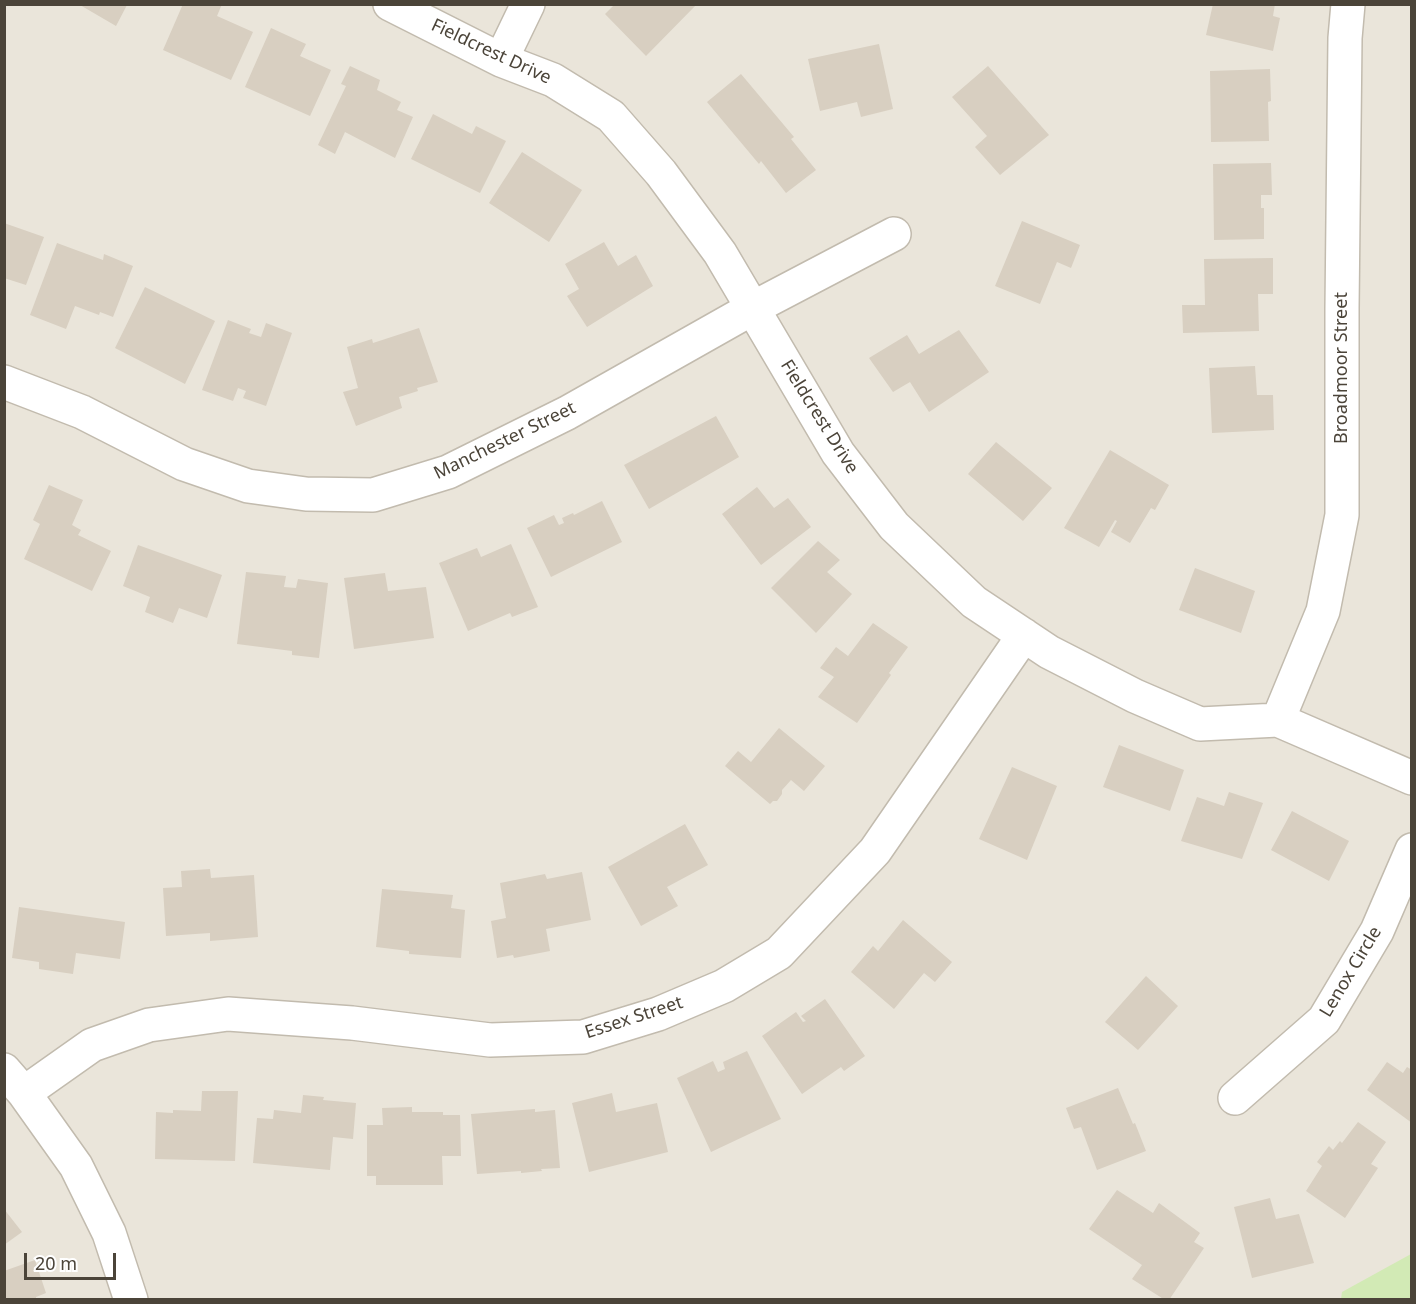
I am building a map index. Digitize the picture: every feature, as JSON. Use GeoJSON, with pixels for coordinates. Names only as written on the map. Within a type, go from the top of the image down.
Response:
{"type":"FeatureCollection","features":[{"type":"Feature","properties":{"kind":"street","name":"Fieldcrest Drive"},"geometry":{"type":"LineString","coordinates":[[390,4],[501,60],[553,80],[611,116],[661,173],[720,253],[838,453],[894,526],[974,602],[1049,652],[1125,691],[1200,724],[1278,720],[1412,778]]}},
{"type":"Feature","properties":{"kind":"street"},"geometry":{"type":"LineString","coordinates":[[501,60],[528,4]]}},
{"type":"Feature","properties":{"kind":"street","name":"Broadmoor Street"},"geometry":{"type":"LineString","coordinates":[[1278,720],[1323,611],[1342,515],[1344,85],[1348,4]]}},
{"type":"Feature","properties":{"kind":"street","name":"Manchester Street"},"geometry":{"type":"LineString","coordinates":[[4,382],[82,412],[183,464],[248,486],[306,494],[373,495],[448,472],[567,413],[753,308],[894,234]]}},
{"type":"Feature","properties":{"kind":"street","name":"Essex Street"},"geometry":{"type":"LineString","coordinates":[[14,1081],[92,1045],[149,1025],[228,1014],[352,1023],[490,1040],[583,1036],[658,1014],[724,986],[778,952],[875,851],[1024,636]]}},
{"type":"Feature","properties":{"kind":"street","name":"Lenox Circle"},"geometry":{"type":"LineString","coordinates":[[1235,1098],[1324,1020],[1377,931],[1412,850]]}},
{"type":"Feature","properties":{"kind":"street"},"geometry":{"type":"LineString","coordinates":[[14,1081],[76,1166],[109,1233],[131,1299]]}},
{"type":"Feature","properties":{"kind":"shaded area"},"geometry":{"type":"Polygon","coordinates":[[[5,5],[1411,5],[1411,1299],[5,1299],[5,5]]]}},
{"type":"Feature","properties":{"kind":"green space"},"geometry":{"type":"Polygon","coordinates":[[[1411,1254],[1411,1299],[1341,1299],[1342,1292],[1411,1254]]]}},
{"type":"Feature","properties":{"kind":"building"},"geometry":{"type":"Polygon","coordinates":[[[183,4],[222,4],[217,16],[253,32],[231,80],[163,50],[183,4]]]}},
{"type":"Feature","properties":{"kind":"building"},"geometry":{"type":"Polygon","coordinates":[[[615,4],[697,4],[646,56],[605,14],[615,4]]]}},
{"type":"Feature","properties":{"kind":"building"},"geometry":{"type":"Polygon","coordinates":[[[1213,4],[1275,4],[1273,16],[1280,18],[1273,51],[1206,35],[1213,4]]]}},
{"type":"Feature","properties":{"kind":"building"},"geometry":{"type":"Polygon","coordinates":[[[80,5],[127,5],[116,26],[80,5]]]}},
{"type":"Feature","properties":{"kind":"building"},"geometry":{"type":"Polygon","coordinates":[[[271,28],[306,44],[300,56],[331,70],[310,116],[245,87],[271,28]]]}},
{"type":"Feature","properties":{"kind":"building"},"geometry":{"type":"Polygon","coordinates":[[[879,44],[893,109],[861,117],[857,102],[820,111],[808,59],[879,44]]]}},
{"type":"Feature","properties":{"kind":"building"},"geometry":{"type":"Polygon","coordinates":[[[350,66],[380,80],[377,90],[401,102],[397,110],[413,117],[395,158],[345,132],[335,154],[318,145],[346,86],[341,84],[350,66]]]}},
{"type":"Feature","properties":{"kind":"building"},"geometry":{"type":"Polygon","coordinates":[[[988,66],[1049,135],[1000,175],[975,147],[987,136],[952,97],[988,66]]]}},
{"type":"Feature","properties":{"kind":"building"},"geometry":{"type":"Polygon","coordinates":[[[1270,69],[1269,141],[1211,142],[1210,71],[1270,69]]]}},
{"type":"Feature","properties":{"kind":"building"},"geometry":{"type":"Polygon","coordinates":[[[741,74],[794,137],[791,139],[816,170],[786,193],[761,161],[759,164],[707,102],[741,74]]]}},
{"type":"Feature","properties":{"kind":"building"},"geometry":{"type":"Polygon","coordinates":[[[433,114],[472,134],[476,126],[506,141],[480,193],[411,159],[433,114]]]}},
{"type":"Feature","properties":{"kind":"building"},"geometry":{"type":"Polygon","coordinates":[[[522,152],[582,190],[549,242],[489,203],[522,152]]]}},
{"type":"Feature","properties":{"kind":"building"},"geometry":{"type":"Polygon","coordinates":[[[1271,163],[1272,195],[1261,195],[1261,208],[1264,208],[1264,239],[1214,240],[1213,164],[1271,163]]]}},
{"type":"Feature","properties":{"kind":"building"},"geometry":{"type":"Polygon","coordinates":[[[1022,221],[1080,245],[1071,268],[1057,262],[1040,304],[995,286],[1022,221]]]}},
{"type":"Feature","properties":{"kind":"building"},"geometry":{"type":"Polygon","coordinates":[[[4,223],[44,237],[26,285],[4,278],[4,223]]]}},
{"type":"Feature","properties":{"kind":"building"},"geometry":{"type":"Polygon","coordinates":[[[604,242],[618,266],[636,255],[653,286],[587,327],[567,296],[579,289],[565,264],[604,242]]]}},
{"type":"Feature","properties":{"kind":"building"},"geometry":{"type":"Polygon","coordinates":[[[57,243],[103,260],[104,254],[133,266],[113,317],[100,312],[99,315],[75,306],[66,329],[30,315],[57,243]]]}},
{"type":"Feature","properties":{"kind":"building"},"geometry":{"type":"Polygon","coordinates":[[[1273,258],[1273,294],[1258,294],[1259,331],[1183,333],[1182,305],[1205,305],[1204,259],[1273,258]]]}},
{"type":"Feature","properties":{"kind":"building"},"geometry":{"type":"Polygon","coordinates":[[[145,287],[215,321],[185,384],[115,348],[145,287]]]}},
{"type":"Feature","properties":{"kind":"building"},"geometry":{"type":"Polygon","coordinates":[[[228,320],[251,329],[249,333],[261,337],[266,323],[292,333],[266,406],[243,398],[246,391],[238,388],[233,401],[202,390],[228,320]]]}},
{"type":"Feature","properties":{"kind":"building"},"geometry":{"type":"Polygon","coordinates":[[[419,328],[438,382],[417,388],[418,391],[399,397],[402,408],[356,426],[343,392],[358,388],[347,347],[372,339],[373,343],[419,328]]]}},
{"type":"Feature","properties":{"kind":"building"},"geometry":{"type":"Polygon","coordinates":[[[959,330],[989,372],[929,412],[910,382],[893,392],[869,358],[907,335],[919,354],[959,330]]]}},
{"type":"Feature","properties":{"kind":"building"},"geometry":{"type":"Polygon","coordinates":[[[1255,366],[1257,395],[1273,395],[1274,430],[1212,433],[1209,368],[1255,366]]]}},
{"type":"Feature","properties":{"kind":"building"},"geometry":{"type":"Polygon","coordinates":[[[716,416],[739,457],[649,509],[624,465],[716,416]]]}},
{"type":"Feature","properties":{"kind":"building"},"geometry":{"type":"Polygon","coordinates":[[[996,442],[1052,488],[1023,521],[968,474],[996,442]]]}},
{"type":"Feature","properties":{"kind":"building"},"geometry":{"type":"Polygon","coordinates":[[[1110,450],[1169,485],[1155,510],[1151,508],[1130,543],[1111,532],[1117,521],[1115,520],[1099,547],[1064,528],[1110,450]]]}},
{"type":"Feature","properties":{"kind":"building"},"geometry":{"type":"Polygon","coordinates":[[[49,485],[83,500],[72,525],[81,530],[78,535],[111,551],[92,591],[24,559],[40,524],[33,520],[49,485]]]}},
{"type":"Feature","properties":{"kind":"building"},"geometry":{"type":"Polygon","coordinates":[[[757,487],[774,508],[788,498],[811,527],[761,565],[722,514],[757,487]]]}},
{"type":"Feature","properties":{"kind":"building"},"geometry":{"type":"Polygon","coordinates":[[[602,501],[622,542],[551,577],[527,528],[554,515],[559,525],[564,523],[562,518],[573,513],[574,515],[602,501]]]}},
{"type":"Feature","properties":{"kind":"building"},"geometry":{"type":"Polygon","coordinates":[[[818,541],[840,560],[827,572],[852,594],[816,633],[771,588],[818,541]]]}},
{"type":"Feature","properties":{"kind":"building"},"geometry":{"type":"Polygon","coordinates":[[[511,544],[538,607],[512,617],[510,613],[468,631],[439,563],[477,548],[481,557],[511,544]]]}},
{"type":"Feature","properties":{"kind":"building"},"geometry":{"type":"Polygon","coordinates":[[[138,545],[222,575],[207,618],[179,608],[173,623],[145,612],[150,597],[123,586],[138,545]]]}},
{"type":"Feature","properties":{"kind":"building"},"geometry":{"type":"Polygon","coordinates":[[[1195,568],[1255,591],[1241,633],[1179,610],[1195,568]]]}},
{"type":"Feature","properties":{"kind":"building"},"geometry":{"type":"Polygon","coordinates":[[[246,572],[286,576],[284,587],[296,588],[298,579],[328,583],[319,658],[292,655],[292,651],[237,644],[246,572]]]}},
{"type":"Feature","properties":{"kind":"building"},"geometry":{"type":"Polygon","coordinates":[[[385,573],[388,591],[426,587],[434,638],[354,649],[344,578],[385,573]]]}},
{"type":"Feature","properties":{"kind":"building"},"geometry":{"type":"Polygon","coordinates":[[[873,623],[908,647],[857,723],[818,697],[834,677],[820,668],[836,647],[848,656],[873,623]]]}},
{"type":"Feature","properties":{"kind":"building"},"geometry":{"type":"Polygon","coordinates":[[[779,728],[825,766],[804,791],[791,780],[782,790],[777,801],[770,804],[725,766],[738,751],[751,762],[779,728]]]}},
{"type":"Feature","properties":{"kind":"building"},"geometry":{"type":"Polygon","coordinates":[[[1119,745],[1184,770],[1170,811],[1103,787],[1119,745]]]}},
{"type":"Feature","properties":{"kind":"building"},"geometry":{"type":"Polygon","coordinates":[[[1012,767],[1057,786],[1027,860],[979,839],[1012,767]]]}},
{"type":"Feature","properties":{"kind":"building"},"geometry":{"type":"Polygon","coordinates":[[[1229,792],[1263,803],[1242,859],[1181,841],[1197,797],[1224,806],[1229,792]]]}},
{"type":"Feature","properties":{"kind":"building"},"geometry":{"type":"Polygon","coordinates":[[[1292,811],[1349,841],[1329,881],[1271,850],[1292,811]]]}},
{"type":"Feature","properties":{"kind":"building"},"geometry":{"type":"Polygon","coordinates":[[[685,824],[708,865],[667,887],[678,906],[641,926],[608,867],[685,824]]]}},
{"type":"Feature","properties":{"kind":"building"},"geometry":{"type":"Polygon","coordinates":[[[210,869],[211,878],[254,875],[258,937],[210,941],[210,933],[166,936],[163,888],[182,887],[181,871],[210,869]]]}},
{"type":"Feature","properties":{"kind":"building"},"geometry":{"type":"Polygon","coordinates":[[[582,872],[591,920],[546,929],[550,951],[514,958],[513,955],[497,958],[491,921],[506,918],[500,883],[545,874],[547,879],[582,872]]]}},
{"type":"Feature","properties":{"kind":"building"},"geometry":{"type":"Polygon","coordinates":[[[382,889],[453,895],[451,908],[465,910],[461,958],[409,954],[409,951],[376,947],[382,889]]]}},
{"type":"Feature","properties":{"kind":"building"},"geometry":{"type":"Polygon","coordinates":[[[19,907],[125,922],[120,959],[76,953],[73,974],[39,969],[39,962],[12,958],[19,907]]]}},
{"type":"Feature","properties":{"kind":"building"},"geometry":{"type":"Polygon","coordinates":[[[903,920],[952,962],[935,982],[924,973],[894,1009],[851,972],[873,946],[878,951],[903,920]]]}},
{"type":"Feature","properties":{"kind":"building"},"geometry":{"type":"Polygon","coordinates":[[[1146,976],[1178,1006],[1138,1050],[1105,1022],[1146,976]]]}},
{"type":"Feature","properties":{"kind":"building"},"geometry":{"type":"Polygon","coordinates":[[[825,999],[865,1056],[844,1071],[841,1067],[802,1094],[762,1036],[796,1012],[803,1022],[806,1021],[801,1016],[825,999]]]}},
{"type":"Feature","properties":{"kind":"building"},"geometry":{"type":"Polygon","coordinates":[[[747,1051],[781,1119],[711,1152],[677,1078],[713,1061],[718,1072],[725,1069],[723,1062],[747,1051]]]}},
{"type":"Feature","properties":{"kind":"building"},"geometry":{"type":"Polygon","coordinates":[[[1387,1062],[1403,1073],[1407,1067],[1412,1070],[1412,1123],[1367,1090],[1387,1062]]]}},
{"type":"Feature","properties":{"kind":"building"},"geometry":{"type":"Polygon","coordinates":[[[1118,1088],[1146,1151],[1097,1170],[1081,1127],[1074,1129],[1066,1108],[1118,1088]]]}},
{"type":"Feature","properties":{"kind":"building"},"geometry":{"type":"Polygon","coordinates":[[[202,1091],[238,1091],[235,1161],[155,1159],[156,1112],[201,1111],[202,1091]]]}},
{"type":"Feature","properties":{"kind":"building"},"geometry":{"type":"Polygon","coordinates":[[[612,1093],[616,1112],[657,1103],[668,1152],[589,1172],[572,1103],[612,1093]]]}},
{"type":"Feature","properties":{"kind":"building"},"geometry":{"type":"Polygon","coordinates":[[[303,1095],[324,1097],[323,1100],[356,1103],[353,1139],[333,1137],[330,1170],[253,1163],[257,1118],[273,1119],[274,1110],[301,1113],[303,1095]]]}},
{"type":"Feature","properties":{"kind":"building"},"geometry":{"type":"Polygon","coordinates":[[[412,1107],[412,1112],[443,1112],[443,1115],[460,1115],[461,1156],[442,1156],[443,1185],[376,1185],[376,1176],[367,1176],[367,1125],[383,1125],[382,1108],[412,1107]]]}},
{"type":"Feature","properties":{"kind":"building"},"geometry":{"type":"Polygon","coordinates":[[[535,1109],[535,1112],[555,1110],[560,1168],[521,1173],[521,1171],[477,1174],[471,1114],[535,1109]]]}},
{"type":"Feature","properties":{"kind":"building"},"geometry":{"type":"Polygon","coordinates":[[[1358,1122],[1386,1142],[1371,1164],[1378,1168],[1345,1218],[1306,1191],[1322,1166],[1317,1162],[1329,1146],[1333,1150],[1340,1141],[1342,1143],[1358,1122]]]}},
{"type":"Feature","properties":{"kind":"building"},"geometry":{"type":"Polygon","coordinates":[[[1117,1190],[1153,1213],[1159,1203],[1200,1233],[1194,1242],[1204,1248],[1169,1300],[1165,1300],[1132,1279],[1142,1265],[1089,1229],[1117,1190]]]}},
{"type":"Feature","properties":{"kind":"building"},"geometry":{"type":"Polygon","coordinates":[[[1270,1198],[1276,1219],[1299,1214],[1314,1263],[1252,1278],[1234,1207],[1270,1198]]]}},
{"type":"Feature","properties":{"kind":"building"},"geometry":{"type":"Polygon","coordinates":[[[4,1209],[22,1232],[4,1245],[4,1209]]]}},
{"type":"Feature","properties":{"kind":"building"},"geometry":{"type":"Polygon","coordinates":[[[35,1260],[46,1293],[36,1297],[36,1300],[4,1300],[4,1271],[35,1260]]]}}]}
